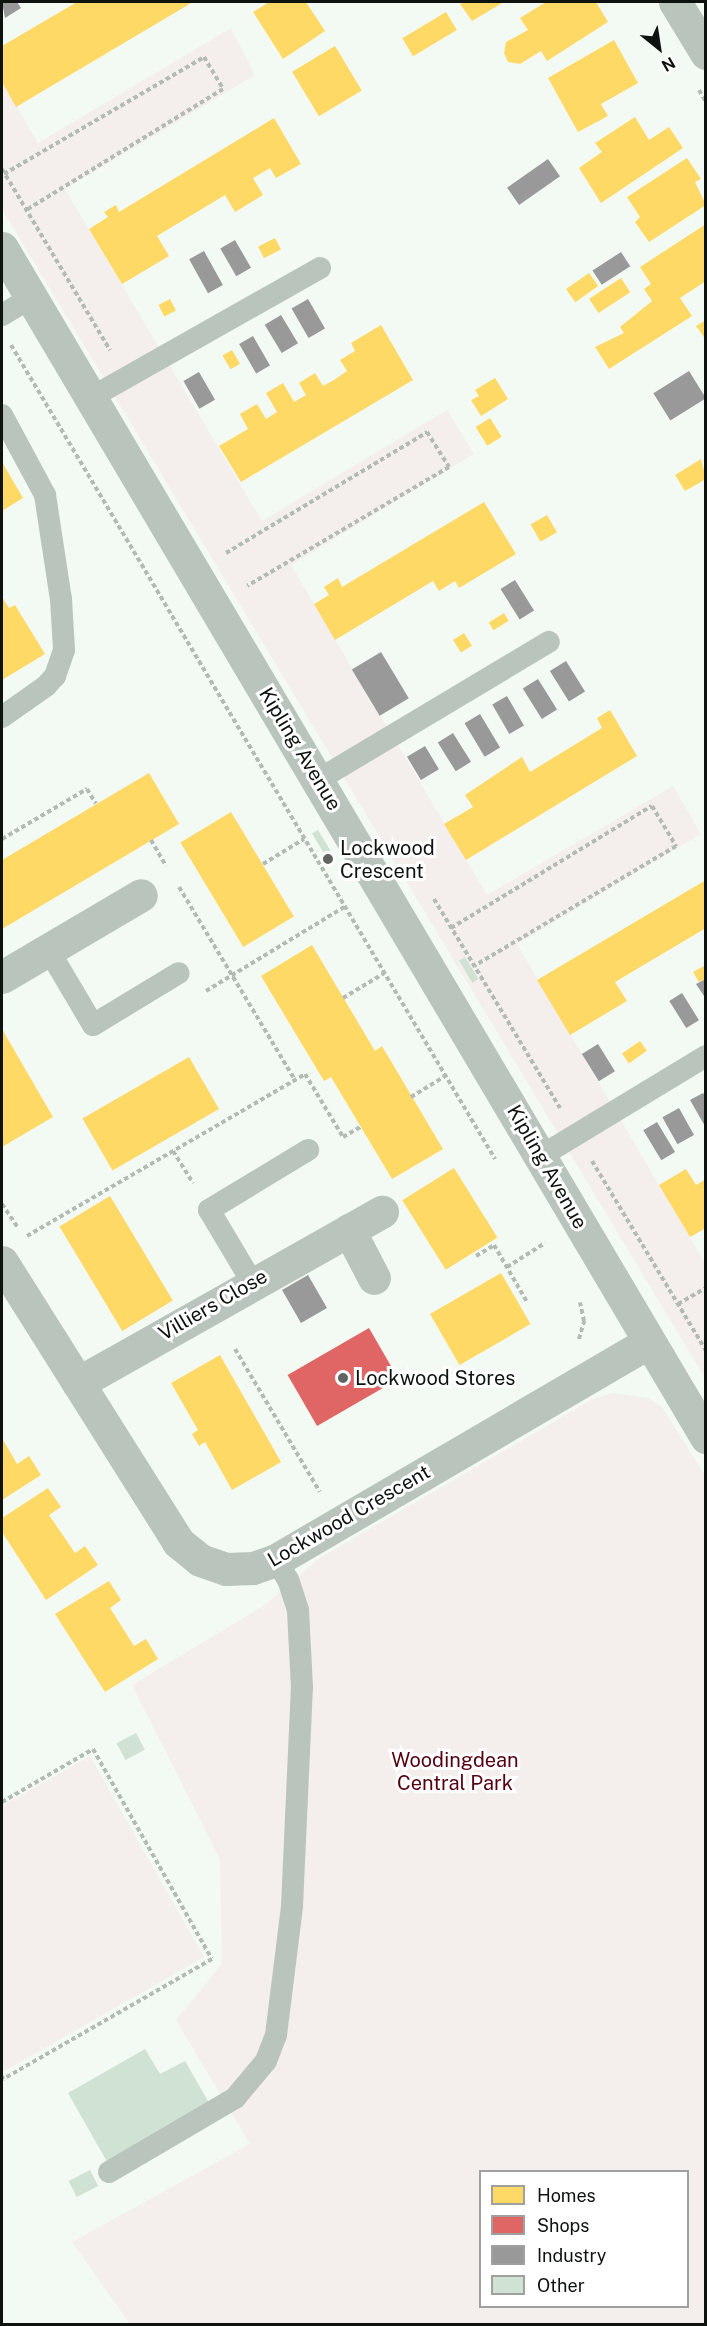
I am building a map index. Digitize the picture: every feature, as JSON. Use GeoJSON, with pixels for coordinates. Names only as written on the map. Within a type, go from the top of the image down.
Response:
{"type":"FeatureCollection","features":[{"type":"Feature","properties":{"kind":"street"},"geometry":{"type":"LineString","coordinates":[[675,2],[705,53]]}},
{"type":"Feature","properties":{"kind":"street","name":"Kipling Avenue"},"geometry":{"type":"LineString","coordinates":[[2,248],[541,1156],[648,1343],[705,1437]]}},
{"type":"Feature","properties":{"kind":"street"},"geometry":{"type":"LineString","coordinates":[[2,977],[141,895]]}},
{"type":"Feature","properties":{"kind":"street","name":"Villiers Close"},"geometry":{"type":"LineString","coordinates":[[78,1383],[252,1282],[382,1212]]}},
{"type":"Feature","properties":{"kind":"street"},"geometry":{"type":"LineString","coordinates":[[349,1230],[374,1278]]}},
{"type":"Feature","properties":{"kind":"street","name":"Lockwood Crescent"},"geometry":{"type":"LineString","coordinates":[[2,1262],[189,1554],[226,1569],[253,1568],[276,1560],[648,1343]]}},
{"type":"Feature","properties":{"kind":"lane"},"geometry":{"type":"LineString","coordinates":[[92,397],[320,268]]}},
{"type":"Feature","properties":{"kind":"lane"},"geometry":{"type":"LineString","coordinates":[[2,315],[32,297]]}},
{"type":"Feature","properties":{"kind":"lane"},"geometry":{"type":"LineString","coordinates":[[2,415],[45,495],[64,625],[64,650],[55,676],[34,698],[2,717]]}},
{"type":"Feature","properties":{"kind":"lane"},"geometry":{"type":"LineString","coordinates":[[318,780],[549,642]]}},
{"type":"Feature","properties":{"kind":"lane"},"geometry":{"type":"LineString","coordinates":[[48,949],[93,1024],[179,973]]}},
{"type":"Feature","properties":{"kind":"lane"},"geometry":{"type":"LineString","coordinates":[[541,1156],[705,1056]]}},
{"type":"Feature","properties":{"kind":"lane"},"geometry":{"type":"LineString","coordinates":[[252,1282],[209,1210],[308,1150]]}},
{"type":"Feature","properties":{"kind":"lane"},"geometry":{"type":"LineString","coordinates":[[109,2172],[235,2098],[266,2061],[276,2035],[292,1906],[302,1687],[298,1610],[288,1580],[276,1560]]}},
{"type":"Feature","properties":{"kind":"path"},"geometry":{"type":"LineString","coordinates":[[4,174],[204,57],[223,89],[26,210]]}},
{"type":"Feature","properties":{"kind":"path"},"geometry":{"type":"LineString","coordinates":[[8,339],[383,974],[498,1164]]}},
{"type":"Feature","properties":{"kind":"path"},"geometry":{"type":"LineString","coordinates":[[226,553],[427,432],[449,467],[247,586]]}},
{"type":"Feature","properties":{"kind":"path"},"geometry":{"type":"LineString","coordinates":[[2,839],[87,789],[96,804]]}},
{"type":"Feature","properties":{"kind":"path"},"geometry":{"type":"LineString","coordinates":[[451,928],[652,806],[676,846],[474,966]]}},
{"type":"Feature","properties":{"kind":"path"},"geometry":{"type":"LineString","coordinates":[[263,864],[304,839]]}},
{"type":"Feature","properties":{"kind":"path"},"geometry":{"type":"LineString","coordinates":[[151,840],[295,1080]]}},
{"type":"Feature","properties":{"kind":"path"},"geometry":{"type":"LineString","coordinates":[[179,973],[193,1000],[344,907]]}},
{"type":"Feature","properties":{"kind":"path"},"geometry":{"type":"LineString","coordinates":[[343,998],[383,974]]}},
{"type":"Feature","properties":{"kind":"path"},"geometry":{"type":"LineString","coordinates":[[24,1238],[305,1074],[343,1137],[360,1127]]}},
{"type":"Feature","properties":{"kind":"path"},"geometry":{"type":"LineString","coordinates":[[2,1204],[30,1248]]}},
{"type":"Feature","properties":{"kind":"path"},"geometry":{"type":"LineString","coordinates":[[539,1233],[551,1253]]}},
{"type":"Feature","properties":{"kind":"path"},"geometry":{"type":"LineString","coordinates":[[507,1267],[545,1243]]}},
{"type":"Feature","properties":{"kind":"path"},"geometry":{"type":"LineString","coordinates":[[476,1256],[494,1245],[527,1302]]}},
{"type":"Feature","properties":{"kind":"path"},"geometry":{"type":"LineString","coordinates":[[678,1304],[705,1288]]}},
{"type":"Feature","properties":{"kind":"path"},"geometry":{"type":"LineString","coordinates":[[574,1348],[584,1320],[575,1293]]}},
{"type":"Feature","properties":{"kind":"path"},"geometry":{"type":"LineString","coordinates":[[235,1349],[324,1498]]}},
{"type":"Feature","properties":{"kind":"path"},"geometry":{"type":"LineString","coordinates":[[2,1802],[93,1749],[212,1959],[3,2079],[2,2076]]}},
{"type":"Feature","properties":{"kind":"green space"},"geometry":{"type":"Polygon","coordinates":[[[231,28],[255,75],[65,189],[262,521],[447,410],[474,454],[291,565],[487,895],[673,786],[701,834],[517,944],[705,1263],[705,1378],[2,209],[2,82],[38,143],[231,28]]]}},
{"type":"Feature","properties":{"kind":"green space","name":"Woodingdean Central Park"},"geometry":{"type":"Polygon","coordinates":[[[613,1393],[649,1398],[662,1407],[706,1477],[705,2324],[130,2324],[72,2242],[250,2144],[176,2020],[222,1964],[220,1859],[132,1685],[265,1605],[318,1559],[593,1399],[613,1393]]]}},
{"type":"Feature","properties":{"kind":"green space"},"geometry":{"type":"Polygon","coordinates":[[[90,1756],[204,1957],[3,2072],[2,1806],[90,1756]]]}},
{"type":"Feature","properties":{"kind":"building: Homes"},"geometry":{"type":"Polygon","coordinates":[[[77,2],[193,2],[16,107],[2,82],[2,46],[77,2]]]}},
{"type":"Feature","properties":{"kind":"building: Homes"},"geometry":{"type":"Polygon","coordinates":[[[269,2],[306,2],[325,31],[283,59],[253,12],[269,2]]]}},
{"type":"Feature","properties":{"kind":"building: Homes"},"geometry":{"type":"Polygon","coordinates":[[[464,2],[504,2],[472,21],[460,4],[464,2]]]}},
{"type":"Feature","properties":{"kind":"building: Homes"},"geometry":{"type":"Polygon","coordinates":[[[546,2],[596,2],[608,22],[547,61],[541,51],[520,64],[508,62],[504,53],[506,42],[528,30],[520,18],[546,2]]]}},
{"type":"Feature","properties":{"kind":"building: Homes"},"geometry":{"type":"Polygon","coordinates":[[[446,12],[457,30],[413,56],[402,38],[446,12]]]}},
{"type":"Feature","properties":{"kind":"building: Homes"},"geometry":{"type":"Polygon","coordinates":[[[614,40],[638,83],[601,104],[608,116],[578,132],[548,78],[614,40]]]}},
{"type":"Feature","properties":{"kind":"building: Homes"},"geometry":{"type":"Polygon","coordinates":[[[335,46],[362,91],[319,116],[292,72],[335,46]]]}},
{"type":"Feature","properties":{"kind":"building: Homes"},"geometry":{"type":"Polygon","coordinates":[[[635,117],[649,140],[669,127],[683,148],[601,203],[579,168],[602,152],[595,143],[635,117]]]}},
{"type":"Feature","properties":{"kind":"building: Homes"},"geometry":{"type":"Polygon","coordinates":[[[274,118],[301,164],[276,178],[270,168],[253,178],[263,195],[235,212],[225,195],[157,236],[169,256],[122,284],[89,229],[108,217],[104,212],[116,205],[119,212],[274,118]]]}},
{"type":"Feature","properties":{"kind":"building: Homes"},"geometry":{"type":"Polygon","coordinates":[[[687,158],[701,179],[695,182],[706,205],[649,242],[635,222],[640,217],[627,197],[687,158]]]}},
{"type":"Feature","properties":{"kind":"building: Homes"},"geometry":{"type":"Polygon","coordinates":[[[706,224],[706,281],[680,298],[692,316],[609,369],[595,347],[624,333],[620,327],[652,301],[644,289],[651,284],[640,267],[706,224]]]}},
{"type":"Feature","properties":{"kind":"building: Homes"},"geometry":{"type":"Polygon","coordinates":[[[275,238],[281,250],[264,258],[258,247],[275,238]]]}},
{"type":"Feature","properties":{"kind":"building: Homes"},"geometry":{"type":"Polygon","coordinates":[[[589,273],[598,286],[575,302],[566,289],[589,273]]]}},
{"type":"Feature","properties":{"kind":"building: Homes"},"geometry":{"type":"Polygon","coordinates":[[[621,278],[630,292],[598,313],[589,299],[621,278]]]}},
{"type":"Feature","properties":{"kind":"building: Homes"},"geometry":{"type":"Polygon","coordinates":[[[170,299],[176,311],[164,316],[158,305],[170,299]]]}},
{"type":"Feature","properties":{"kind":"building: Homes"},"geometry":{"type":"Polygon","coordinates":[[[706,320],[706,340],[696,326],[706,320]]]}},
{"type":"Feature","properties":{"kind":"building: Homes"},"geometry":{"type":"Polygon","coordinates":[[[381,325],[413,380],[241,482],[219,446],[248,429],[240,414],[257,404],[266,419],[277,412],[266,393],[283,383],[294,402],[306,395],[299,383],[315,373],[323,386],[334,380],[347,371],[340,360],[355,351],[351,343],[381,325]]]}},
{"type":"Feature","properties":{"kind":"building: Homes"},"geometry":{"type":"Polygon","coordinates":[[[232,350],[240,364],[230,369],[222,356],[232,350]]]}},
{"type":"Feature","properties":{"kind":"building: Homes"},"geometry":{"type":"Polygon","coordinates":[[[495,378],[508,399],[481,416],[471,400],[479,396],[475,390],[495,378]]]}},
{"type":"Feature","properties":{"kind":"building: Homes"},"geometry":{"type":"Polygon","coordinates":[[[490,418],[502,437],[487,446],[476,427],[490,418]]]}},
{"type":"Feature","properties":{"kind":"building: Homes"},"geometry":{"type":"Polygon","coordinates":[[[701,459],[706,479],[685,491],[675,475],[701,459]]]}},
{"type":"Feature","properties":{"kind":"building: Homes"},"geometry":{"type":"Polygon","coordinates":[[[2,462],[23,498],[2,511],[2,462]]]}},
{"type":"Feature","properties":{"kind":"building: Homes"},"geometry":{"type":"Polygon","coordinates":[[[484,502],[516,554],[459,588],[455,581],[439,591],[433,581],[335,640],[314,604],[329,595],[324,587],[338,578],[342,587],[484,502]]]}},
{"type":"Feature","properties":{"kind":"building: Homes"},"geometry":{"type":"Polygon","coordinates":[[[547,515],[557,532],[541,542],[531,524],[547,515]]]}},
{"type":"Feature","properties":{"kind":"building: Homes"},"geometry":{"type":"Polygon","coordinates":[[[2,597],[9,608],[15,605],[45,654],[2,680],[2,597]]]}},
{"type":"Feature","properties":{"kind":"building: Homes"},"geometry":{"type":"Polygon","coordinates":[[[504,613],[509,621],[494,630],[489,623],[504,613]]]}},
{"type":"Feature","properties":{"kind":"building: Homes"},"geometry":{"type":"Polygon","coordinates":[[[464,633],[472,646],[461,653],[453,640],[464,633]]]}},
{"type":"Feature","properties":{"kind":"building: Homes"},"geometry":{"type":"Polygon","coordinates":[[[610,710],[637,756],[466,860],[444,824],[473,807],[465,795],[522,757],[530,772],[602,728],[597,718],[610,710]]]}},
{"type":"Feature","properties":{"kind":"building: Homes"},"geometry":{"type":"Polygon","coordinates":[[[149,773],[179,824],[2,929],[2,860],[149,773]]]}},
{"type":"Feature","properties":{"kind":"building: Homes"},"geometry":{"type":"Polygon","coordinates":[[[231,812],[294,917],[243,947],[180,842],[231,812]]]}},
{"type":"Feature","properties":{"kind":"building: Homes"},"geometry":{"type":"Polygon","coordinates":[[[706,880],[706,928],[615,982],[627,1001],[570,1035],[537,980],[706,880]]]}},
{"type":"Feature","properties":{"kind":"building: Homes"},"geometry":{"type":"Polygon","coordinates":[[[312,945],[375,1051],[382,1046],[443,1149],[392,1179],[331,1077],[324,1081],[261,976],[312,945]]]}},
{"type":"Feature","properties":{"kind":"building: Homes"},"geometry":{"type":"Polygon","coordinates":[[[706,965],[706,979],[699,982],[693,972],[706,965]]]}},
{"type":"Feature","properties":{"kind":"building: Homes"},"geometry":{"type":"Polygon","coordinates":[[[2,1029],[53,1117],[2,1147],[2,1029]]]}},
{"type":"Feature","properties":{"kind":"building: Homes"},"geometry":{"type":"Polygon","coordinates":[[[640,1041],[647,1051],[629,1063],[622,1054],[640,1041]]]}},
{"type":"Feature","properties":{"kind":"building: Homes"},"geometry":{"type":"Polygon","coordinates":[[[189,1057],[219,1109],[112,1170],[82,1118],[189,1057]]]}},
{"type":"Feature","properties":{"kind":"building: Homes"},"geometry":{"type":"Polygon","coordinates":[[[454,1168],[497,1238],[446,1270],[402,1200],[454,1168]]]}},
{"type":"Feature","properties":{"kind":"building: Homes"},"geometry":{"type":"Polygon","coordinates":[[[686,1169],[696,1185],[706,1179],[706,1228],[690,1237],[659,1185],[686,1169]]]}},
{"type":"Feature","properties":{"kind":"building: Homes"},"geometry":{"type":"Polygon","coordinates":[[[110,1196],[173,1301],[122,1331],[59,1226],[110,1196]]]}},
{"type":"Feature","properties":{"kind":"building: Homes"},"geometry":{"type":"Polygon","coordinates":[[[501,1273],[530,1324],[459,1365],[430,1314],[501,1273]]]}},
{"type":"Feature","properties":{"kind":"building: Homes"},"geometry":{"type":"Polygon","coordinates":[[[220,1355],[281,1462],[232,1490],[205,1442],[199,1446],[192,1434],[198,1430],[171,1383],[220,1355]]]}},
{"type":"Feature","properties":{"kind":"building: Homes"},"geometry":{"type":"Polygon","coordinates":[[[2,1438],[17,1464],[29,1456],[41,1475],[2,1500],[2,1438]]]}},
{"type":"Feature","properties":{"kind":"building: Homes"},"geometry":{"type":"Polygon","coordinates":[[[48,1488],[61,1507],[49,1515],[75,1553],[85,1546],[98,1565],[46,1600],[2,1532],[2,1518],[48,1488]]]}},
{"type":"Feature","properties":{"kind":"building: Homes"},"geometry":{"type":"Polygon","coordinates":[[[109,1581],[121,1600],[110,1608],[134,1646],[146,1639],[158,1659],[105,1692],[55,1614],[109,1581]]]}},
{"type":"Feature","properties":{"kind":"building: Shops","name":"Lockwood Stores"},"geometry":{"type":"Polygon","coordinates":[[[369,1328],[398,1379],[317,1426],[288,1375],[369,1328]]]}},
{"type":"Feature","properties":{"kind":"building: Industry"},"geometry":{"type":"Polygon","coordinates":[[[2,2],[17,2],[21,8],[5,18],[2,2]]]}},
{"type":"Feature","properties":{"kind":"building: Industry"},"geometry":{"type":"Polygon","coordinates":[[[548,159],[560,176],[519,205],[507,188],[548,159]]]}},
{"type":"Feature","properties":{"kind":"building: Industry"},"geometry":{"type":"Polygon","coordinates":[[[235,240],[251,268],[236,276],[220,248],[235,240]]]}},
{"type":"Feature","properties":{"kind":"building: Industry"},"geometry":{"type":"Polygon","coordinates":[[[204,251],[223,285],[208,293],[189,259],[204,251]]]}},
{"type":"Feature","properties":{"kind":"building: Industry"},"geometry":{"type":"Polygon","coordinates":[[[621,252],[630,266],[602,285],[592,271],[621,252]]]}},
{"type":"Feature","properties":{"kind":"building: Industry"},"geometry":{"type":"Polygon","coordinates":[[[308,299],[325,328],[309,338],[292,308],[308,299]]]}},
{"type":"Feature","properties":{"kind":"building: Industry"},"geometry":{"type":"Polygon","coordinates":[[[281,315],[298,343],[282,353],[265,325],[281,315]]]}},
{"type":"Feature","properties":{"kind":"building: Industry"},"geometry":{"type":"Polygon","coordinates":[[[253,336],[270,365],[256,373],[239,344],[253,336]]]}},
{"type":"Feature","properties":{"kind":"building: Industry"},"geometry":{"type":"Polygon","coordinates":[[[689,371],[706,398],[670,420],[653,393],[689,371]]]}},
{"type":"Feature","properties":{"kind":"building: Industry"},"geometry":{"type":"Polygon","coordinates":[[[199,372],[215,400],[199,409],[183,381],[199,372]]]}},
{"type":"Feature","properties":{"kind":"building: Industry"},"geometry":{"type":"Polygon","coordinates":[[[515,580],[534,611],[520,620],[501,589],[515,580]]]}},
{"type":"Feature","properties":{"kind":"building: Industry"},"geometry":{"type":"Polygon","coordinates":[[[381,652],[409,698],[380,716],[352,670],[381,652]]]}},
{"type":"Feature","properties":{"kind":"building: Industry"},"geometry":{"type":"Polygon","coordinates":[[[566,661],[585,692],[569,702],[550,671],[566,661]]]}},
{"type":"Feature","properties":{"kind":"building: Industry"},"geometry":{"type":"Polygon","coordinates":[[[538,679],[557,710],[542,719],[523,689],[538,679]]]}},
{"type":"Feature","properties":{"kind":"building: Industry"},"geometry":{"type":"Polygon","coordinates":[[[507,696],[524,725],[509,734],[492,704],[507,696]]]}},
{"type":"Feature","properties":{"kind":"building: Industry"},"geometry":{"type":"Polygon","coordinates":[[[480,714],[500,747],[485,757],[465,723],[480,714]]]}},
{"type":"Feature","properties":{"kind":"building: Industry"},"geometry":{"type":"Polygon","coordinates":[[[453,733],[471,762],[456,771],[438,743],[453,733]]]}},
{"type":"Feature","properties":{"kind":"building: Industry"},"geometry":{"type":"Polygon","coordinates":[[[425,746],[439,769],[421,780],[407,757],[425,746]]]}},
{"type":"Feature","properties":{"kind":"building: Industry"},"geometry":{"type":"Polygon","coordinates":[[[706,979],[706,999],[696,984],[706,979]]]}},
{"type":"Feature","properties":{"kind":"building: Industry"},"geometry":{"type":"Polygon","coordinates":[[[682,993],[699,1020],[686,1028],[669,1001],[682,993]]]}},
{"type":"Feature","properties":{"kind":"building: Industry"},"geometry":{"type":"Polygon","coordinates":[[[598,1044],[615,1071],[599,1081],[582,1054],[598,1044]]]}},
{"type":"Feature","properties":{"kind":"building: Industry"},"geometry":{"type":"Polygon","coordinates":[[[703,1093],[706,1097],[706,1128],[690,1100],[703,1093]]]}},
{"type":"Feature","properties":{"kind":"building: Industry"},"geometry":{"type":"Polygon","coordinates":[[[679,1108],[694,1135],[677,1144],[662,1117],[679,1108]]]}},
{"type":"Feature","properties":{"kind":"building: Industry"},"geometry":{"type":"Polygon","coordinates":[[[657,1122],[675,1152],[661,1160],[643,1130],[657,1122]]]}},
{"type":"Feature","properties":{"kind":"building: Industry"},"geometry":{"type":"Polygon","coordinates":[[[308,1275],[327,1308],[301,1323],[282,1290],[308,1275]]]}},
{"type":"Feature","properties":{"kind":"building: Other"},"geometry":{"type":"Polygon","coordinates":[[[318,830],[332,853],[326,857],[312,834],[318,830]]]}},
{"type":"Feature","properties":{"kind":"building: Other"},"geometry":{"type":"Polygon","coordinates":[[[465,957],[478,979],[472,983],[459,961],[465,957]]]}},
{"type":"Feature","properties":{"kind":"building: Other"},"geometry":{"type":"Polygon","coordinates":[[[136,1733],[145,1750],[125,1760],[117,1743],[136,1733]]]}},
{"type":"Feature","properties":{"kind":"building: Other"},"geometry":{"type":"Polygon","coordinates":[[[145,2049],[160,2074],[185,2061],[212,2108],[110,2167],[68,2093],[145,2049]]]}},
{"type":"Feature","properties":{"kind":"building: Other"},"geometry":{"type":"Polygon","coordinates":[[[90,2170],[98,2186],[77,2197],[69,2181],[90,2170]]]}},
{"type":"Feature","properties":{"kind":"place","name":"Lockwood Crescent"},"geometry":{"type":"Point","coordinates":[328,859]}},
{"type":"Feature","properties":{"kind":"place","name":"Lockwood Stores"},"geometry":{"type":"Point","coordinates":[343,1378]}}]}
